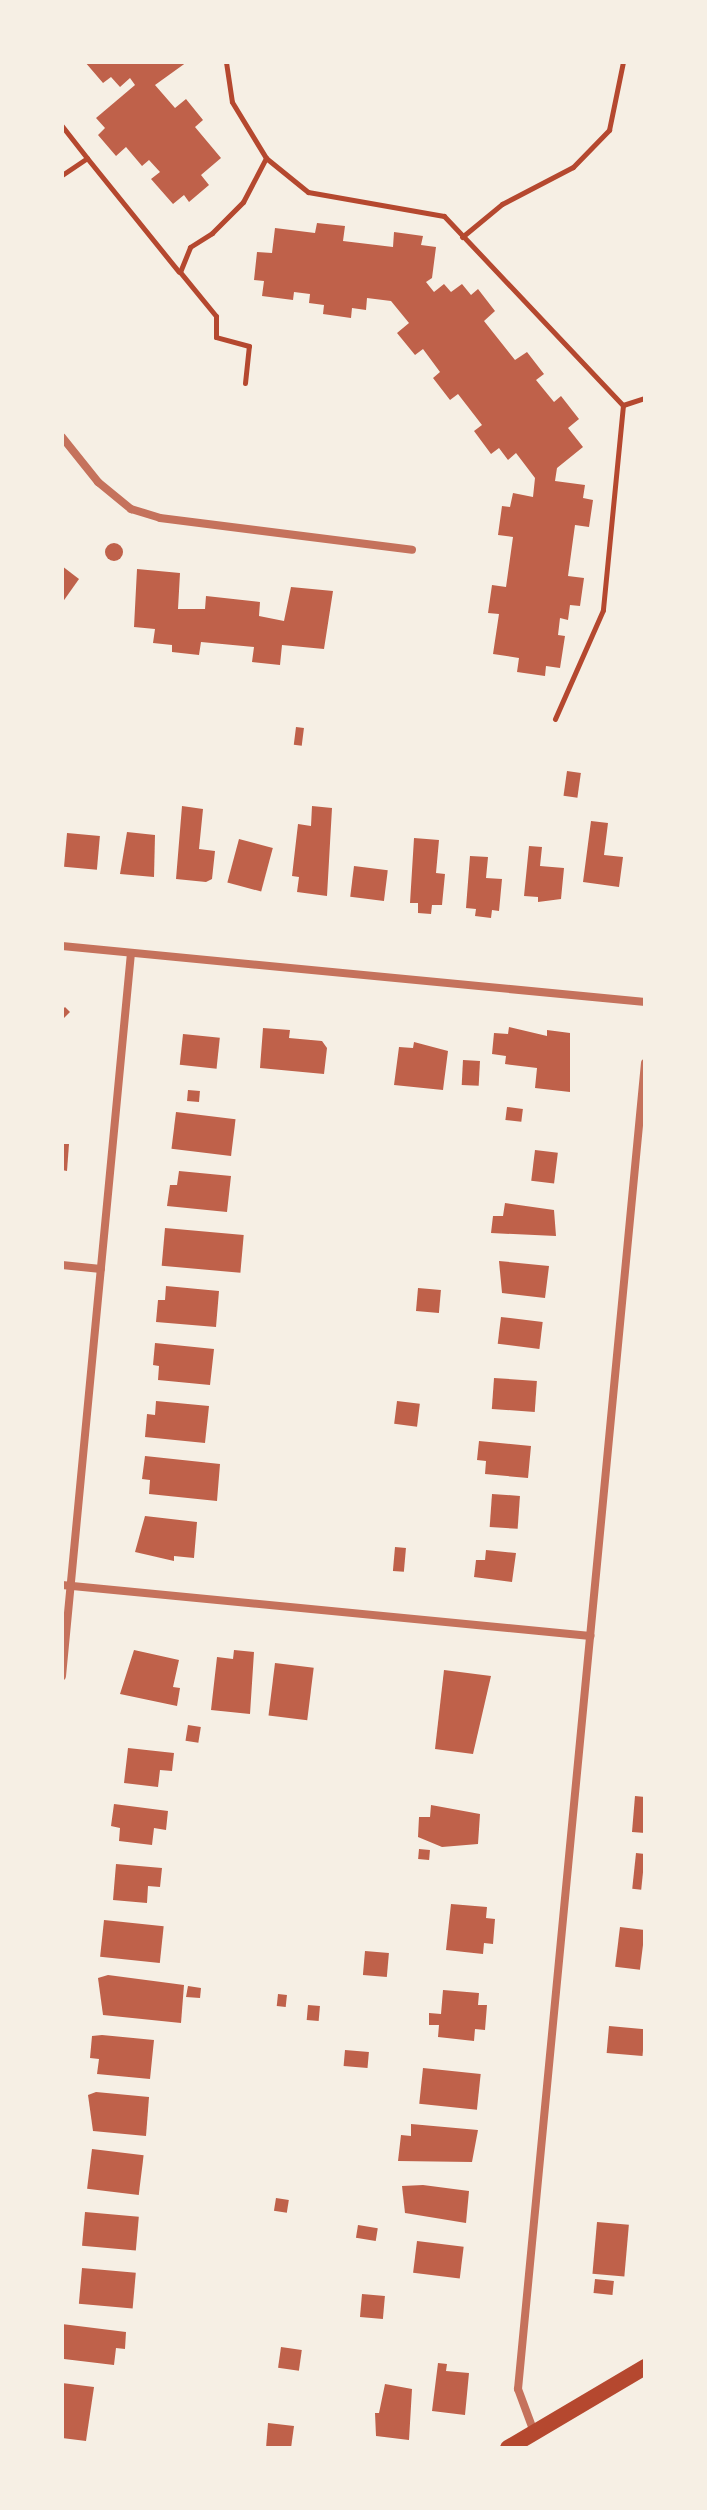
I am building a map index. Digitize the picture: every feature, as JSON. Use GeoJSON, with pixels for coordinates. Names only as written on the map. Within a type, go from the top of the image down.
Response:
{"type":"FeatureCollection","features":[{"type":"Feature","properties":{"kind":"main road"},"geometry":{"type":"LineString","coordinates":[[508,2448],[645,2367]]}},
{"type":"Feature","properties":{"kind":"street"},"geometry":{"type":"LineString","coordinates":[[62,437],[98,482],[131,509],[160,518],[412,550]]}},
{"type":"Feature","properties":{"kind":"street"},"geometry":{"type":"LineString","coordinates":[[62,946],[645,1002]]}},
{"type":"Feature","properties":{"kind":"street"},"geometry":{"type":"LineString","coordinates":[[62,1676],[66,1586],[101,1269],[131,953]]}},
{"type":"Feature","properties":{"kind":"street"},"geometry":{"type":"LineString","coordinates":[[534,2433],[518,2389],[645,1063]]}},
{"type":"Feature","properties":{"kind":"street"},"geometry":{"type":"LineString","coordinates":[[62,1265],[101,1269]]}},
{"type":"Feature","properties":{"kind":"street"},"geometry":{"type":"LineString","coordinates":[[66,1586],[591,1636]]}},
{"type":"Feature","properties":{"kind":"path"},"geometry":{"type":"LineString","coordinates":[[226,62],[232,102],[266,158],[308,192],[444,216],[623,405],[603,610],[555,719]]}},
{"type":"Feature","properties":{"kind":"path"},"geometry":{"type":"LineString","coordinates":[[462,237],[502,204],[573,167],[609,130],[623,62]]}},
{"type":"Feature","properties":{"kind":"path"},"geometry":{"type":"LineString","coordinates":[[62,126],[216,316],[216,337],[249,346],[245,383]]}},
{"type":"Feature","properties":{"kind":"path"},"geometry":{"type":"LineString","coordinates":[[62,175],[87,158]]}},
{"type":"Feature","properties":{"kind":"path"},"geometry":{"type":"LineString","coordinates":[[180,272],[190,247],[212,233],[243,202],[266,158]]}},
{"type":"Feature","properties":{"kind":"path"},"geometry":{"type":"LineString","coordinates":[[623,405],[645,398]]}},
{"type":"Feature","properties":{"kind":"building"},"geometry":{"type":"Polygon","coordinates":[[[85,62],[187,62],[155,85],[175,108],[186,99],[203,120],[195,127],[221,158],[201,175],[209,185],[189,202],[184,195],[173,204],[151,179],[160,172],[149,160],[142,166],[126,147],[116,156],[98,135],[105,128],[96,118],[135,85],[130,78],[120,87],[111,77],[103,83],[85,62]]]}},
{"type":"Feature","properties":{"kind":"building"},"geometry":{"type":"Polygon","coordinates":[[[317,223],[345,226],[343,241],[393,247],[394,232],[423,236],[421,245],[436,247],[432,278],[426,282],[434,292],[444,284],[451,292],[462,284],[471,295],[478,289],[495,311],[484,321],[515,360],[527,352],[544,374],[536,380],[554,402],[561,396],[579,419],[568,428],[583,447],[557,468],[555,481],[585,485],[583,498],[593,500],[589,527],[575,525],[568,576],[584,578],[580,606],[570,605],[568,620],[560,618],[558,635],[565,636],[560,668],[546,666],[545,676],[517,672],[519,658],[493,654],[499,614],[488,613],[492,585],[506,587],[513,537],[498,535],[502,506],[510,507],[513,493],[533,497],[535,478],[516,453],[508,460],[499,448],[491,454],[474,431],[482,425],[458,394],[450,400],[433,378],[440,372],[423,349],[415,355],[397,333],[409,323],[391,301],[367,298],[366,310],[352,308],[351,318],[323,314],[324,305],[309,303],[310,294],[294,292],[293,300],[262,296],[264,281],[254,280],[257,252],[272,253],[275,228],[315,233],[317,223]]]}},
{"type":"Feature","properties":{"kind":"building"},"geometry":{"type":"Polygon","coordinates":[[[114,543],[123,552],[114,561],[105,552],[114,543]]]}},
{"type":"Feature","properties":{"kind":"building"},"geometry":{"type":"Polygon","coordinates":[[[62,566],[79,579],[62,603],[62,566]]]}},
{"type":"Feature","properties":{"kind":"building"},"geometry":{"type":"Polygon","coordinates":[[[137,569],[180,573],[178,609],[205,609],[206,596],[260,602],[259,616],[284,621],[291,587],[333,591],[324,649],[282,645],[280,665],[252,662],[254,647],[201,642],[199,655],[172,652],[172,645],[153,643],[155,629],[134,627],[137,569]]]}},
{"type":"Feature","properties":{"kind":"building"},"geometry":{"type":"Polygon","coordinates":[[[296,727],[304,728],[302,746],[294,745],[296,727]]]}},
{"type":"Feature","properties":{"kind":"building"},"geometry":{"type":"Polygon","coordinates":[[[567,771],[581,773],[577,798],[564,796],[567,771]]]}},
{"type":"Feature","properties":{"kind":"building"},"geometry":{"type":"Polygon","coordinates":[[[182,806],[203,809],[199,849],[215,851],[212,879],[206,882],[176,879],[182,806]]]}},
{"type":"Feature","properties":{"kind":"building"},"geometry":{"type":"Polygon","coordinates":[[[312,806],[332,808],[327,896],[297,892],[299,877],[292,876],[298,824],[311,826],[312,806]]]}},
{"type":"Feature","properties":{"kind":"building"},"geometry":{"type":"Polygon","coordinates":[[[591,821],[608,823],[604,855],[623,857],[619,887],[583,882],[591,821]]]}},
{"type":"Feature","properties":{"kind":"building"},"geometry":{"type":"Polygon","coordinates":[[[127,832],[155,835],[154,877],[120,874],[127,832]]]}},
{"type":"Feature","properties":{"kind":"building"},"geometry":{"type":"Polygon","coordinates":[[[67,833],[100,836],[97,870],[64,867],[67,833]]]}},
{"type":"Feature","properties":{"kind":"building"},"geometry":{"type":"Polygon","coordinates":[[[414,838],[439,840],[436,873],[445,874],[442,905],[432,905],[431,914],[418,913],[418,903],[410,903],[414,838]]]}},
{"type":"Feature","properties":{"kind":"building"},"geometry":{"type":"Polygon","coordinates":[[[239,839],[273,848],[261,892],[227,882],[239,839]]]}},
{"type":"Feature","properties":{"kind":"building"},"geometry":{"type":"Polygon","coordinates":[[[529,846],[542,847],[540,866],[564,868],[561,899],[538,902],[538,897],[524,896],[529,846]]]}},
{"type":"Feature","properties":{"kind":"building"},"geometry":{"type":"Polygon","coordinates":[[[470,856],[488,857],[486,878],[502,879],[499,911],[492,910],[491,918],[475,916],[476,909],[466,908],[470,856]]]}},
{"type":"Feature","properties":{"kind":"building"},"geometry":{"type":"Polygon","coordinates":[[[354,866],[388,870],[384,901],[350,897],[354,866]]]}},
{"type":"Feature","properties":{"kind":"building"},"geometry":{"type":"Polygon","coordinates":[[[65,1007],[70,1012],[62,1020],[62,1010],[65,1007]]]}},
{"type":"Feature","properties":{"kind":"building"},"geometry":{"type":"Polygon","coordinates":[[[509,1027],[547,1036],[547,1030],[570,1033],[570,1092],[535,1088],[537,1068],[505,1064],[506,1056],[492,1054],[494,1033],[508,1034],[509,1027]]]}},
{"type":"Feature","properties":{"kind":"building"},"geometry":{"type":"Polygon","coordinates":[[[263,1028],[290,1030],[289,1038],[322,1041],[327,1048],[324,1074],[260,1068],[263,1028]]]}},
{"type":"Feature","properties":{"kind":"building"},"geometry":{"type":"Polygon","coordinates":[[[183,1034],[220,1038],[217,1069],[180,1065],[183,1034]]]}},
{"type":"Feature","properties":{"kind":"building"},"geometry":{"type":"Polygon","coordinates":[[[414,1042],[448,1051],[443,1090],[394,1085],[399,1047],[413,1048],[414,1042]]]}},
{"type":"Feature","properties":{"kind":"building"},"geometry":{"type":"Polygon","coordinates":[[[463,1060],[480,1061],[479,1086],[462,1085],[463,1060]]]}},
{"type":"Feature","properties":{"kind":"building"},"geometry":{"type":"Polygon","coordinates":[[[188,1090],[200,1091],[199,1102],[187,1101],[188,1090]]]}},
{"type":"Feature","properties":{"kind":"building"},"geometry":{"type":"Polygon","coordinates":[[[507,1107],[523,1109],[521,1122],[505,1120],[507,1107]]]}},
{"type":"Feature","properties":{"kind":"building"},"geometry":{"type":"Polygon","coordinates":[[[176,1112],[236,1119],[231,1156],[171,1149],[176,1112]]]}},
{"type":"Feature","properties":{"kind":"building"},"geometry":{"type":"Polygon","coordinates":[[[62,1144],[69,1144],[67,1171],[62,1170],[62,1144]]]}},
{"type":"Feature","properties":{"kind":"building"},"geometry":{"type":"Polygon","coordinates":[[[535,1150],[558,1153],[554,1184],[531,1181],[535,1150]]]}},
{"type":"Feature","properties":{"kind":"building"},"geometry":{"type":"Polygon","coordinates":[[[179,1171],[231,1176],[227,1212],[167,1206],[170,1185],[177,1185],[179,1171]]]}},
{"type":"Feature","properties":{"kind":"building"},"geometry":{"type":"Polygon","coordinates":[[[505,1203],[554,1210],[556,1236],[491,1233],[493,1216],[503,1216],[505,1203]]]}},
{"type":"Feature","properties":{"kind":"building"},"geometry":{"type":"Polygon","coordinates":[[[165,1228],[244,1235],[240,1273],[162,1266],[165,1228]]]}},
{"type":"Feature","properties":{"kind":"building"},"geometry":{"type":"Polygon","coordinates":[[[499,1261],[549,1266],[545,1298],[502,1293],[499,1261]]]}},
{"type":"Feature","properties":{"kind":"building"},"geometry":{"type":"Polygon","coordinates":[[[166,1286],[219,1291],[216,1327],[156,1322],[158,1300],[165,1300],[166,1286]]]}},
{"type":"Feature","properties":{"kind":"building"},"geometry":{"type":"Polygon","coordinates":[[[418,1288],[441,1290],[439,1313],[416,1311],[418,1288]]]}},
{"type":"Feature","properties":{"kind":"building"},"geometry":{"type":"Polygon","coordinates":[[[501,1317],[543,1322],[539,1349],[498,1344],[501,1317]]]}},
{"type":"Feature","properties":{"kind":"building"},"geometry":{"type":"Polygon","coordinates":[[[155,1343],[214,1349],[210,1385],[158,1380],[159,1366],[153,1365],[155,1343]]]}},
{"type":"Feature","properties":{"kind":"building"},"geometry":{"type":"Polygon","coordinates":[[[494,1378],[537,1381],[535,1412],[492,1409],[494,1378]]]}},
{"type":"Feature","properties":{"kind":"building"},"geometry":{"type":"Polygon","coordinates":[[[156,1401],[209,1406],[205,1443],[145,1437],[147,1414],[155,1415],[156,1401]]]}},
{"type":"Feature","properties":{"kind":"building"},"geometry":{"type":"Polygon","coordinates":[[[397,1401],[420,1404],[417,1427],[394,1424],[397,1401]]]}},
{"type":"Feature","properties":{"kind":"building"},"geometry":{"type":"Polygon","coordinates":[[[479,1441],[531,1446],[528,1478],[485,1474],[486,1461],[477,1460],[479,1441]]]}},
{"type":"Feature","properties":{"kind":"building"},"geometry":{"type":"Polygon","coordinates":[[[145,1456],[220,1464],[217,1501],[149,1494],[150,1480],[142,1479],[145,1456]]]}},
{"type":"Feature","properties":{"kind":"building"},"geometry":{"type":"Polygon","coordinates":[[[492,1494],[520,1496],[518,1529],[490,1527],[492,1494]]]}},
{"type":"Feature","properties":{"kind":"building"},"geometry":{"type":"Polygon","coordinates":[[[145,1516],[197,1522],[194,1558],[174,1556],[174,1561],[135,1552],[145,1516]]]}},
{"type":"Feature","properties":{"kind":"building"},"geometry":{"type":"Polygon","coordinates":[[[395,1547],[406,1548],[404,1572],[393,1571],[395,1547]]]}},
{"type":"Feature","properties":{"kind":"building"},"geometry":{"type":"Polygon","coordinates":[[[486,1550],[516,1553],[512,1582],[474,1577],[476,1560],[485,1560],[486,1550]]]}},
{"type":"Feature","properties":{"kind":"building"},"geometry":{"type":"Polygon","coordinates":[[[134,1650],[179,1660],[173,1687],[180,1688],[177,1706],[120,1694],[134,1650]]]}},
{"type":"Feature","properties":{"kind":"building"},"geometry":{"type":"Polygon","coordinates":[[[234,1650],[254,1652],[250,1714],[211,1710],[217,1657],[233,1659],[234,1650]]]}},
{"type":"Feature","properties":{"kind":"building"},"geometry":{"type":"Polygon","coordinates":[[[275,1663],[314,1668],[307,1720],[269,1716],[275,1663]]]}},
{"type":"Feature","properties":{"kind":"building"},"geometry":{"type":"Polygon","coordinates":[[[444,1670],[491,1676],[473,1754],[435,1749],[444,1670]]]}},
{"type":"Feature","properties":{"kind":"building"},"geometry":{"type":"Polygon","coordinates":[[[188,1725],[201,1727],[198,1743],[185,1741],[188,1725]]]}},
{"type":"Feature","properties":{"kind":"building"},"geometry":{"type":"Polygon","coordinates":[[[128,1748],[174,1753],[172,1771],[160,1770],[158,1787],[124,1783],[128,1748]]]}},
{"type":"Feature","properties":{"kind":"building"},"geometry":{"type":"Polygon","coordinates":[[[635,1796],[645,1797],[645,1833],[632,1832],[635,1796]]]}},
{"type":"Feature","properties":{"kind":"building"},"geometry":{"type":"Polygon","coordinates":[[[114,1804],[168,1811],[166,1830],[154,1828],[152,1845],[119,1841],[120,1828],[111,1826],[114,1804]]]}},
{"type":"Feature","properties":{"kind":"building"},"geometry":{"type":"Polygon","coordinates":[[[431,1805],[480,1814],[478,1844],[442,1847],[418,1837],[419,1817],[430,1817],[431,1805]]]}},
{"type":"Feature","properties":{"kind":"building"},"geometry":{"type":"Polygon","coordinates":[[[419,1849],[430,1850],[429,1860],[418,1859],[419,1849]]]}},
{"type":"Feature","properties":{"kind":"building"},"geometry":{"type":"Polygon","coordinates":[[[636,1853],[645,1854],[641,1890],[632,1889],[636,1853]]]}},
{"type":"Feature","properties":{"kind":"building"},"geometry":{"type":"Polygon","coordinates":[[[116,1864],[162,1868],[160,1887],[148,1886],[147,1903],[113,1900],[116,1864]]]}},
{"type":"Feature","properties":{"kind":"building"},"geometry":{"type":"Polygon","coordinates":[[[451,1904],[487,1907],[486,1918],[495,1919],[493,1944],[484,1943],[483,1954],[446,1950],[451,1904]]]}},
{"type":"Feature","properties":{"kind":"building"},"geometry":{"type":"Polygon","coordinates":[[[104,1920],[164,1926],[160,1963],[100,1957],[104,1920]]]}},
{"type":"Feature","properties":{"kind":"building"},"geometry":{"type":"Polygon","coordinates":[[[620,1927],[645,1930],[640,1970],[615,1967],[620,1927]]]}},
{"type":"Feature","properties":{"kind":"building"},"geometry":{"type":"Polygon","coordinates":[[[365,1951],[389,1953],[387,1977],[363,1975],[365,1951]]]}},
{"type":"Feature","properties":{"kind":"building"},"geometry":{"type":"Polygon","coordinates":[[[108,1975],[184,1985],[181,2023],[103,2015],[98,1978],[108,1975]]]}},
{"type":"Feature","properties":{"kind":"building"},"geometry":{"type":"Polygon","coordinates":[[[188,1986],[201,1988],[200,1998],[186,1997],[188,1986]]]}},
{"type":"Feature","properties":{"kind":"building"},"geometry":{"type":"Polygon","coordinates":[[[443,1990],[479,1993],[478,2005],[487,2005],[485,2030],[475,2029],[474,2041],[438,2037],[439,2025],[429,2025],[429,2013],[441,2014],[443,1990]]]}},
{"type":"Feature","properties":{"kind":"building"},"geometry":{"type":"Polygon","coordinates":[[[278,1994],[287,1995],[286,2007],[277,2006],[278,1994]]]}},
{"type":"Feature","properties":{"kind":"building"},"geometry":{"type":"Polygon","coordinates":[[[308,2005],[320,2006],[319,2021],[307,2020],[308,2005]]]}},
{"type":"Feature","properties":{"kind":"building"},"geometry":{"type":"Polygon","coordinates":[[[609,2026],[645,2029],[643,2056],[607,2053],[609,2026]]]}},
{"type":"Feature","properties":{"kind":"building"},"geometry":{"type":"Polygon","coordinates":[[[92,2036],[154,2040],[150,2079],[97,2074],[99,2059],[90,2058],[92,2036]]]}},
{"type":"Feature","properties":{"kind":"building"},"geometry":{"type":"Polygon","coordinates":[[[345,2050],[369,2052],[368,2068],[344,2066],[345,2050]]]}},
{"type":"Feature","properties":{"kind":"building"},"geometry":{"type":"Polygon","coordinates":[[[423,2068],[481,2074],[477,2110],[419,2104],[423,2068]]]}},
{"type":"Feature","properties":{"kind":"building"},"geometry":{"type":"Polygon","coordinates":[[[96,2092],[149,2097],[146,2136],[93,2131],[88,2095],[96,2092]]]}},
{"type":"Feature","properties":{"kind":"building"},"geometry":{"type":"Polygon","coordinates":[[[411,2124],[478,2130],[472,2162],[398,2161],[401,2135],[411,2136],[411,2124]]]}},
{"type":"Feature","properties":{"kind":"building"},"geometry":{"type":"Polygon","coordinates":[[[92,2149],[144,2155],[139,2195],[87,2189],[92,2149]]]}},
{"type":"Feature","properties":{"kind":"building"},"geometry":{"type":"Polygon","coordinates":[[[423,2185],[469,2191],[466,2223],[405,2213],[402,2186],[423,2185]]]}},
{"type":"Feature","properties":{"kind":"building"},"geometry":{"type":"Polygon","coordinates":[[[276,2198],[289,2200],[287,2213],[274,2211],[276,2198]]]}},
{"type":"Feature","properties":{"kind":"building"},"geometry":{"type":"Polygon","coordinates":[[[85,2212],[139,2217],[136,2251],[82,2246],[85,2212]]]}},
{"type":"Feature","properties":{"kind":"building"},"geometry":{"type":"Polygon","coordinates":[[[597,2222],[629,2225],[624,2277],[592,2274],[597,2222]]]}},
{"type":"Feature","properties":{"kind":"building"},"geometry":{"type":"Polygon","coordinates":[[[358,2225],[378,2228],[376,2241],[356,2238],[358,2225]]]}},
{"type":"Feature","properties":{"kind":"building"},"geometry":{"type":"Polygon","coordinates":[[[417,2241],[464,2247],[460,2278],[413,2273],[417,2241]]]}},
{"type":"Feature","properties":{"kind":"building"},"geometry":{"type":"Polygon","coordinates":[[[82,2268],[136,2273],[133,2309],[79,2304],[82,2268]]]}},
{"type":"Feature","properties":{"kind":"building"},"geometry":{"type":"Polygon","coordinates":[[[595,2279],[614,2281],[612,2295],[594,2293],[595,2279]]]}},
{"type":"Feature","properties":{"kind":"building"},"geometry":{"type":"Polygon","coordinates":[[[362,2294],[385,2296],[383,2319],[360,2317],[362,2294]]]}},
{"type":"Feature","properties":{"kind":"building"},"geometry":{"type":"Polygon","coordinates":[[[62,2324],[126,2332],[125,2349],[116,2348],[114,2365],[64,2359],[62,2324]]]}},
{"type":"Feature","properties":{"kind":"building"},"geometry":{"type":"Polygon","coordinates":[[[281,2347],[302,2350],[299,2371],[278,2368],[281,2347]]]}},
{"type":"Feature","properties":{"kind":"building"},"geometry":{"type":"Polygon","coordinates":[[[438,2363],[447,2364],[446,2371],[469,2373],[465,2415],[432,2411],[438,2363]]]}},
{"type":"Feature","properties":{"kind":"building"},"geometry":{"type":"Polygon","coordinates":[[[62,2383],[94,2387],[86,2441],[62,2438],[62,2383]]]}},
{"type":"Feature","properties":{"kind":"building"},"geometry":{"type":"Polygon","coordinates":[[[385,2384],[412,2389],[409,2440],[376,2436],[375,2413],[379,2413],[385,2384]]]}},
{"type":"Feature","properties":{"kind":"building"},"geometry":{"type":"Polygon","coordinates":[[[268,2423],[294,2426],[291,2448],[266,2448],[268,2423]]]}}]}
